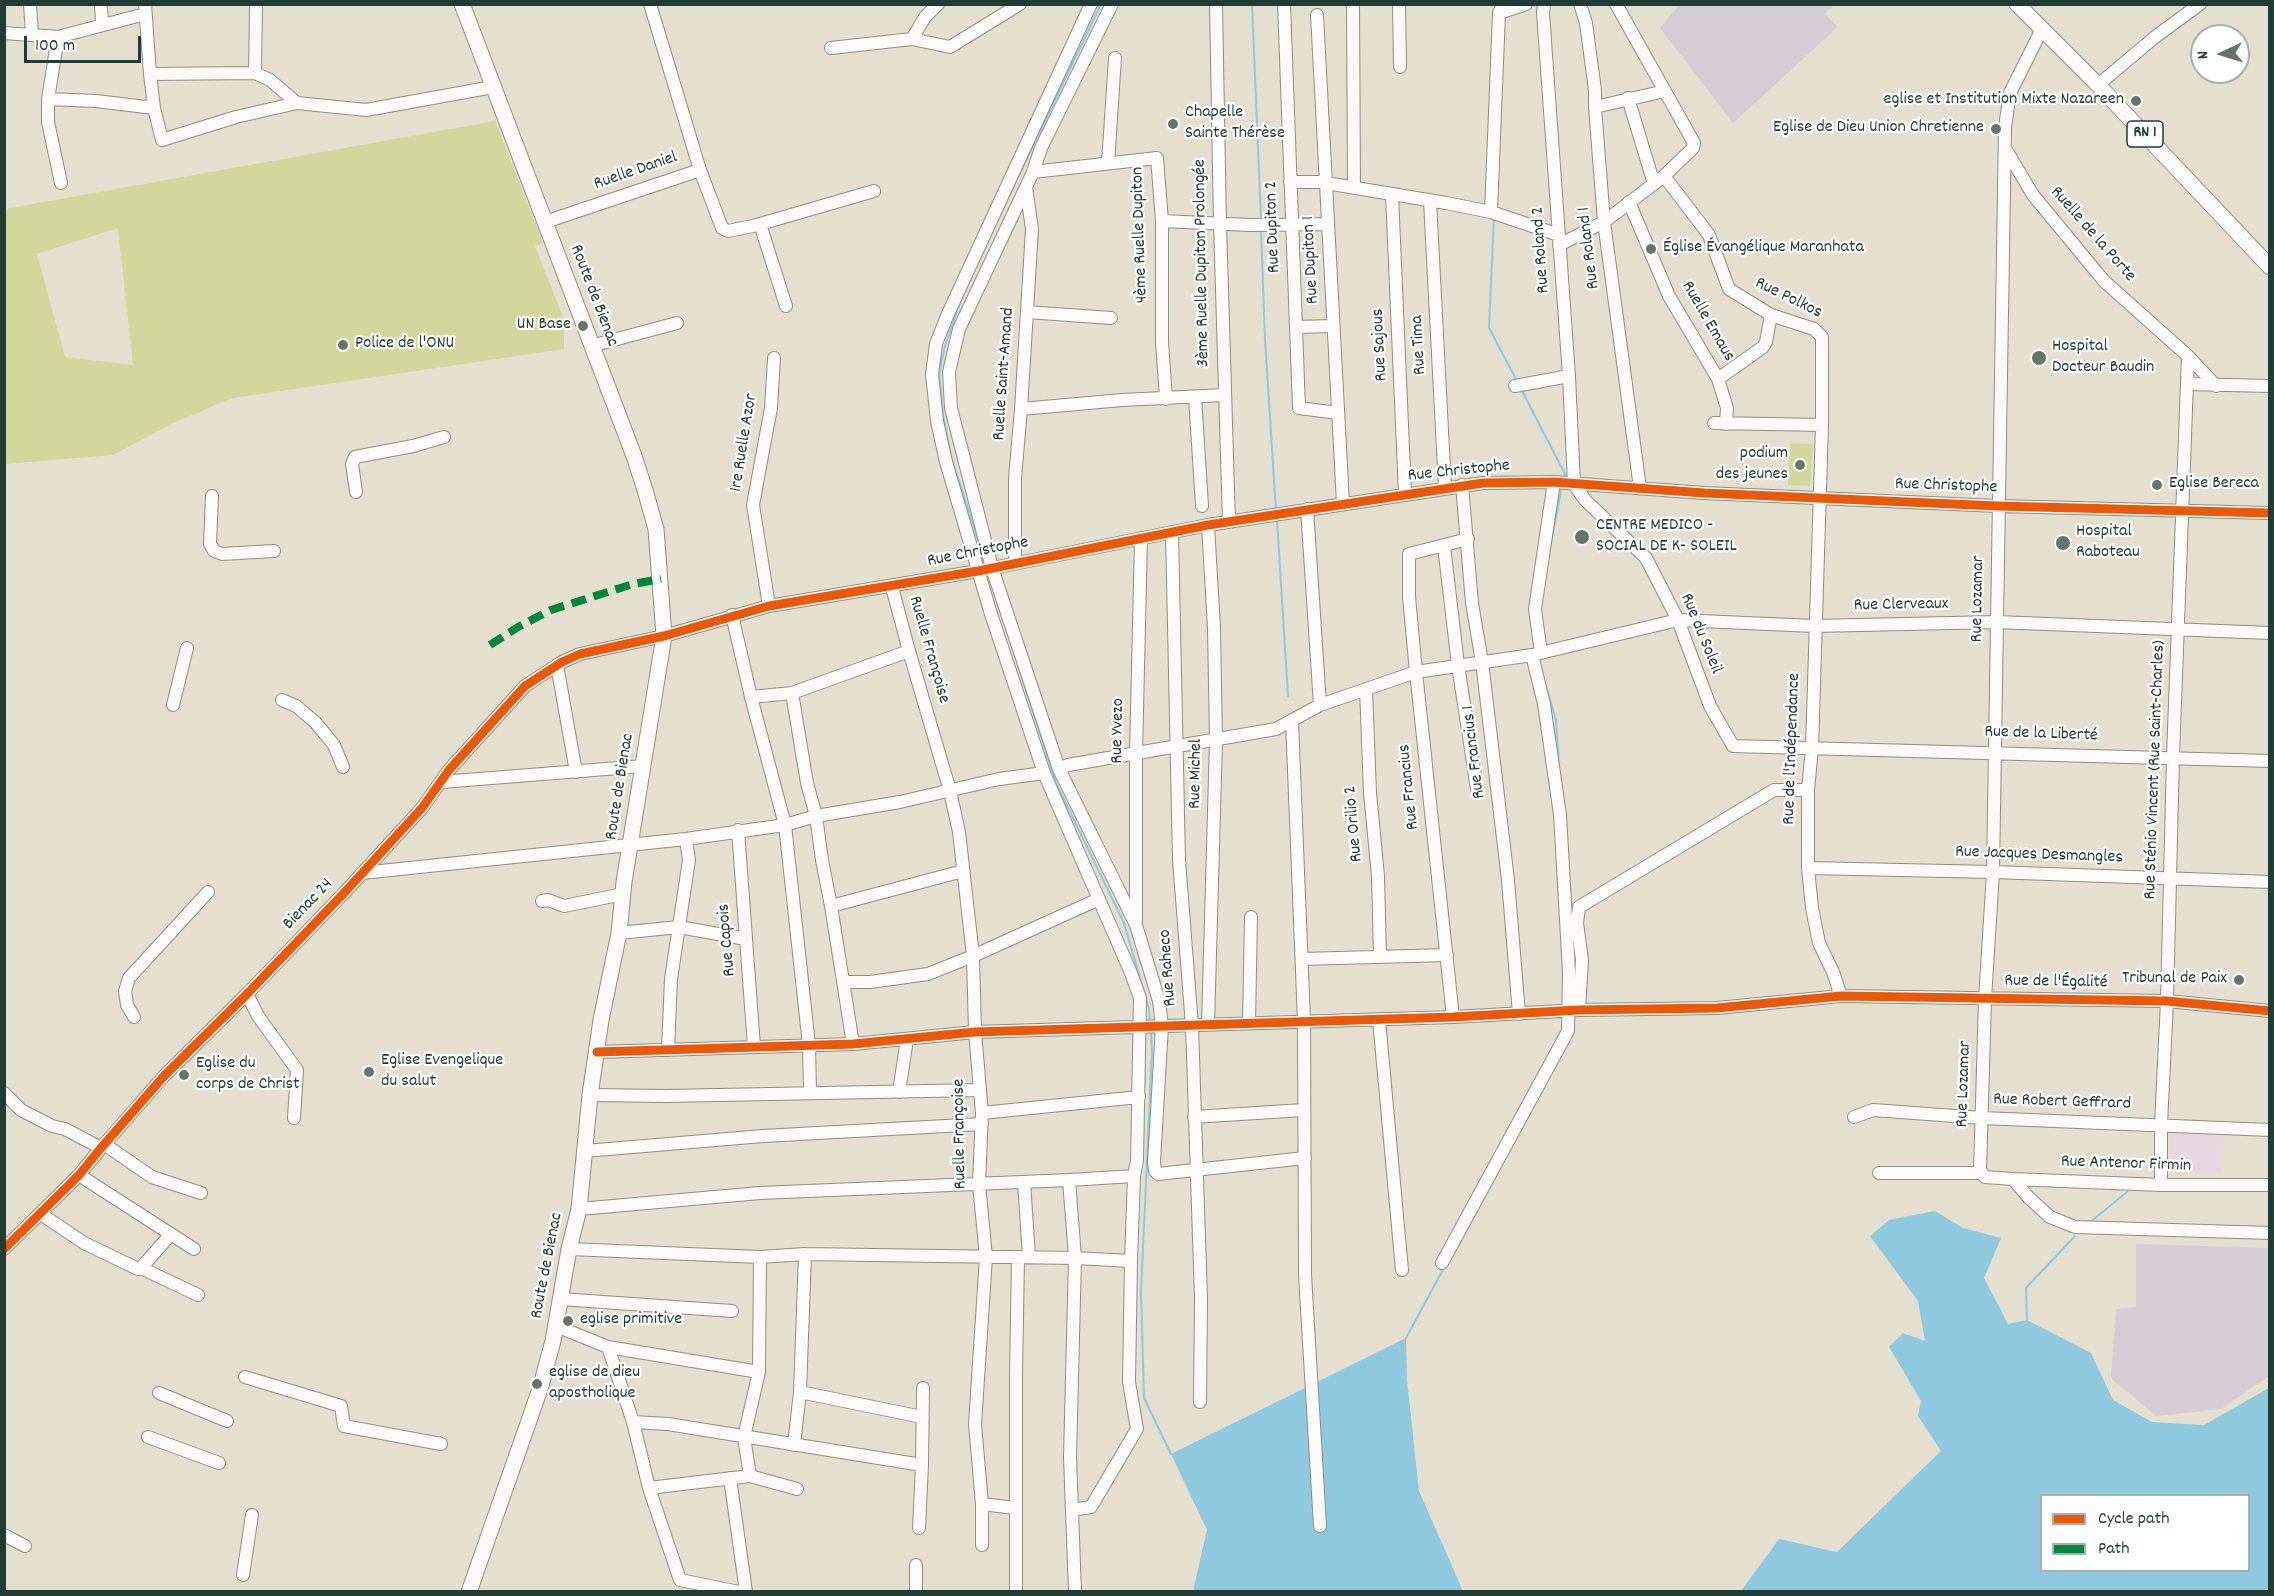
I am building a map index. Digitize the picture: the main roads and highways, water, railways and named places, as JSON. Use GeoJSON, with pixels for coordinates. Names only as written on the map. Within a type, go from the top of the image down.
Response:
{"type":"FeatureCollection","features":[{"type":"Feature","properties":{"kind":"main road","name":"Route de Bienac"},"geometry":{"type":"LineString","coordinates":[[462,4],[634,456],[656,529],[664,636],[618,933],[601,1020],[590,1095],[579,1209],[569,1249],[556,1326],[540,1389],[469,1592]]}},
{"type":"Feature","properties":{"kind":"main road","name":"RN 1"},"geometry":{"type":"LineString","coordinates":[[2017,4],[2098,85],[2270,267]]}},
{"type":"Feature","properties":{"kind":"water"},"geometry":{"type":"Polygon","coordinates":[[[1935,1211],[1963,1228],[2001,1238],[1984,1278],[2008,1324],[2027,1320],[2091,1353],[2113,1400],[2152,1422],[2204,1425],[2269,1388],[2269,1591],[1741,1591],[1779,1539],[1837,1552],[1941,1451],[1918,1416],[1921,1401],[1889,1347],[1903,1333],[1925,1341],[1918,1301],[1870,1236],[1889,1220],[1935,1211]]]}},
{"type":"Feature","properties":{"kind":"water"},"geometry":{"type":"Polygon","coordinates":[[[1406,1338],[1407,1380],[1419,1491],[1463,1591],[1193,1591],[1207,1530],[1171,1454],[1406,1338]]]}},
{"type":"Feature","properties":{"kind":"waterway"},"geometry":{"type":"LineString","coordinates":[[997,221],[1101,4]]}},
{"type":"Feature","properties":{"kind":"waterway"},"geometry":{"type":"LineString","coordinates":[[1252,4],[1261,220]]}},
{"type":"Feature","properties":{"kind":"waterway"},"geometry":{"type":"LineString","coordinates":[[1494,217],[1489,328],[1517,381]]}},
{"type":"Feature","properties":{"kind":"waterway"},"geometry":{"type":"LineString","coordinates":[[1261,229],[1265,340],[1276,511]]}},
{"type":"Feature","properties":{"kind":"waterway"},"geometry":{"type":"LineString","coordinates":[[960,303],[945,346],[939,373],[943,415],[951,456],[981,549]]}},
{"type":"Feature","properties":{"kind":"waterway"},"geometry":{"type":"LineString","coordinates":[[1521,389],[1565,474],[1564,478]]}},
{"type":"Feature","properties":{"kind":"waterway"},"geometry":{"type":"LineString","coordinates":[[1550,548],[1562,486]]}},
{"type":"Feature","properties":{"kind":"waterway"},"geometry":{"type":"LineString","coordinates":[[1277,520],[1288,696]]}},
{"type":"Feature","properties":{"kind":"waterway"},"geometry":{"type":"LineString","coordinates":[[1020,672],[1056,783],[1124,923],[1149,1009],[1150,1022]]}},
{"type":"Feature","properties":{"kind":"waterway"},"geometry":{"type":"LineString","coordinates":[[1545,683],[1556,720],[1559,766]]}},
{"type":"Feature","properties":{"kind":"waterway"},"geometry":{"type":"LineString","coordinates":[[1151,1031],[1152,1052],[1141,1291],[1144,1398],[1171,1454]]}},
{"type":"Feature","properties":{"kind":"waterway"},"geometry":{"type":"LineString","coordinates":[[2089,1223],[2127,1192]]}},
{"type":"Feature","properties":{"kind":"waterway"},"geometry":{"type":"LineString","coordinates":[[2027,1320],[2026,1288],[2075,1236]]}},
{"type":"Feature","properties":{"kind":"waterway"},"geometry":{"type":"LineString","coordinates":[[1406,1338],[1445,1266]]}},
{"type":"Feature","properties":{"kind":"place","name":"eglise et Institution Mixte Nazareen"},"geometry":{"type":"Point","coordinates":[2136,101]}},
{"type":"Feature","properties":{"kind":"place","name":"Chapelle Sainte Thérèse"},"geometry":{"type":"Point","coordinates":[1173,124]}},
{"type":"Feature","properties":{"kind":"place","name":"Eglise de Dieu Union Chretienne"},"geometry":{"type":"Point","coordinates":[1996,129]}},
{"type":"Feature","properties":{"kind":"place","name":"Église Évangélique Maranhata"},"geometry":{"type":"Point","coordinates":[1651,249]}},
{"type":"Feature","properties":{"kind":"place","name":"UN Base"},"geometry":{"type":"Point","coordinates":[583,326]}},
{"type":"Feature","properties":{"kind":"place","name":"Police de l'ONU"},"geometry":{"type":"Point","coordinates":[343,345]}},
{"type":"Feature","properties":{"kind":"place","name":"Hospital Docteur Baudin"},"geometry":{"type":"Point","coordinates":[2039,358]}},
{"type":"Feature","properties":{"kind":"place","name":"podium des jeunes"},"geometry":{"type":"Point","coordinates":[1800,465]}},
{"type":"Feature","properties":{"kind":"place","name":"Eglise Bereca"},"geometry":{"type":"Point","coordinates":[2157,485]}},
{"type":"Feature","properties":{"kind":"place","name":"CENTRE MEDICO - SOCIAL DE K- SOLEIL"},"geometry":{"type":"Point","coordinates":[1582,537]}},
{"type":"Feature","properties":{"kind":"place","name":"Hospital Raboteau"},"geometry":{"type":"Point","coordinates":[2063,543]}},
{"type":"Feature","properties":{"kind":"place","name":"Tribunal de Paix"},"geometry":{"type":"Point","coordinates":[2239,980]}},
{"type":"Feature","properties":{"kind":"place","name":"Eglise Evengelique du salut"},"geometry":{"type":"Point","coordinates":[369,1072]}},
{"type":"Feature","properties":{"kind":"place","name":"Eglise du corps de Christ"},"geometry":{"type":"Point","coordinates":[184,1075]}},
{"type":"Feature","properties":{"kind":"place","name":"eglise primitive"},"geometry":{"type":"Point","coordinates":[568,1321]}},
{"type":"Feature","properties":{"kind":"place","name":"eglise de dieu apostholique"},"geometry":{"type":"Point","coordinates":[537,1384]}}]}
